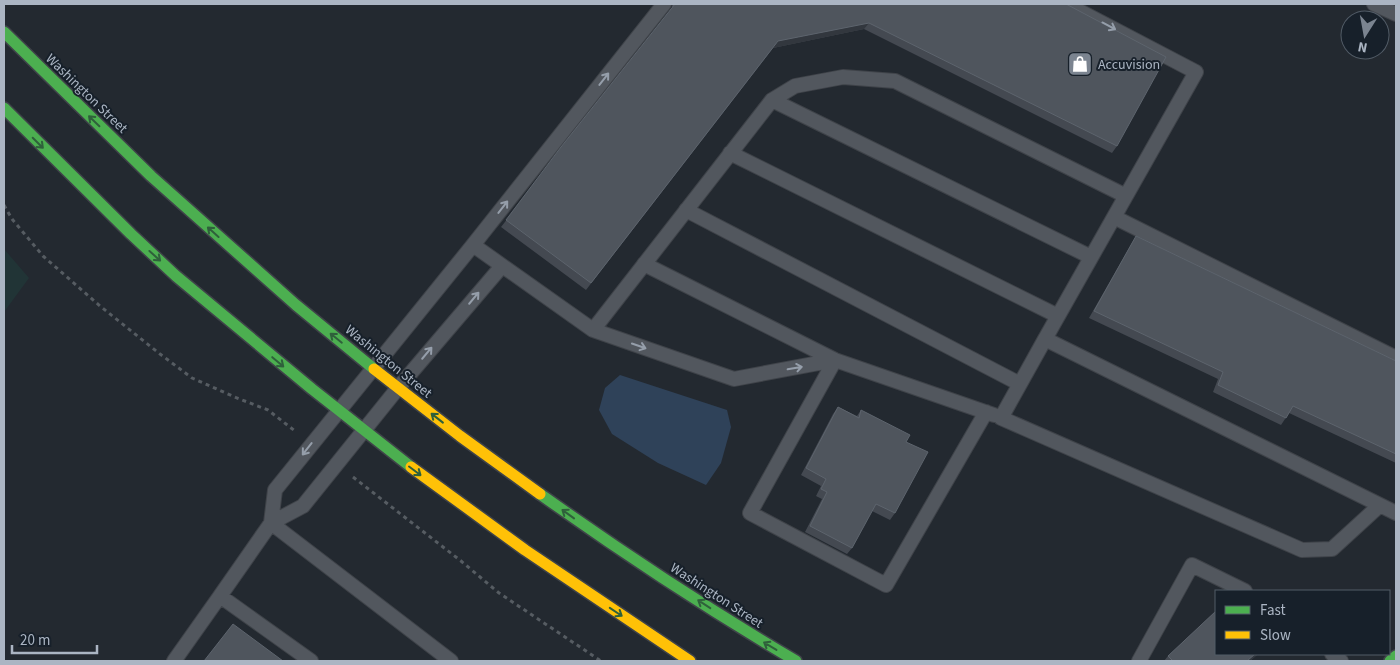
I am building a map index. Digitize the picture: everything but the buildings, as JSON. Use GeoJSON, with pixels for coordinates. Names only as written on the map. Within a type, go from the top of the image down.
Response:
{"type":"FeatureCollection","features":[{"type":"Feature","properties":{"kind":"main road","name":"Washington Street"},"geometry":{"type":"LineString","coordinates":[[4,32],[151,176],[281,292],[374,369],[460,436],[589,529],[745,631],[796,661]]}},
{"type":"Feature","properties":{"kind":"main road"},"geometry":{"type":"LineString","coordinates":[[4,108],[150,252],[338,412],[419,474],[559,574],[690,661]]}},
{"type":"Feature","properties":{"kind":"main road"},"geometry":{"type":"LineString","coordinates":[[1390,661],[1396,656]]}},
{"type":"Feature","properties":{"kind":"lane"},"geometry":{"type":"LineString","coordinates":[[271,523],[275,490],[374,369],[664,4]]}},
{"type":"Feature","properties":{"kind":"lane"},"geometry":{"type":"LineString","coordinates":[[1001,418],[1196,72],[1066,4]]}},
{"type":"Feature","properties":{"kind":"lane"},"geometry":{"type":"LineString","coordinates":[[1374,4],[1396,14]]}},
{"type":"Feature","properties":{"kind":"lane"},"geometry":{"type":"LineString","coordinates":[[593,330],[772,100],[795,86],[843,77],[895,81],[1126,196]]}},
{"type":"Feature","properties":{"kind":"lane"},"geometry":{"type":"LineString","coordinates":[[772,100],[1091,257]]}},
{"type":"Feature","properties":{"kind":"lane"},"geometry":{"type":"LineString","coordinates":[[730,153],[1058,316]]}},
{"type":"Feature","properties":{"kind":"lane"},"geometry":{"type":"LineString","coordinates":[[686,210],[1020,384]]}},
{"type":"Feature","properties":{"kind":"lane"},"geometry":{"type":"LineString","coordinates":[[1114,217],[1396,358]]}},
{"type":"Feature","properties":{"kind":"lane"},"geometry":{"type":"LineString","coordinates":[[473,245],[593,330],[734,379],[835,360]]}},
{"type":"Feature","properties":{"kind":"lane"},"geometry":{"type":"LineString","coordinates":[[644,264],[835,360],[1001,418],[1302,550],[1332,549],[1380,505]]}},
{"type":"Feature","properties":{"kind":"lane"},"geometry":{"type":"LineString","coordinates":[[174,661],[271,523],[303,506],[363,430],[502,266]]}},
{"type":"Feature","properties":{"kind":"lane"},"geometry":{"type":"LineString","coordinates":[[1045,339],[1396,513]]}},
{"type":"Feature","properties":{"kind":"lane"},"geometry":{"type":"LineString","coordinates":[[835,360],[750,513],[886,585],[986,412]]}},
{"type":"Feature","properties":{"kind":"lane"},"geometry":{"type":"LineString","coordinates":[[271,523],[450,661]]}},
{"type":"Feature","properties":{"kind":"lane"},"geometry":{"type":"LineString","coordinates":[[1139,661],[1192,565],[1243,590]]}},
{"type":"Feature","properties":{"kind":"lane"},"geometry":{"type":"LineString","coordinates":[[220,596],[311,661]]}},
{"type":"Feature","properties":{"kind":"shaded area"},"geometry":{"type":"Polygon","coordinates":[[[4,249],[29,278],[4,312],[4,249]]]}},
{"type":"Feature","properties":{"kind":"water"},"geometry":{"type":"Polygon","coordinates":[[[620,375],[727,410],[731,427],[721,463],[706,485],[658,463],[612,434],[599,410],[605,388],[620,375]]]}},
{"type":"Feature","properties":{"kind":"traffic: fast"},"geometry":{"type":"LineString","coordinates":[[4,32],[151,176],[296,305],[374,369]]}},
{"type":"Feature","properties":{"kind":"traffic: fast"},"geometry":{"type":"LineString","coordinates":[[4,108],[176,276],[312,389],[411,467]]}},
{"type":"Feature","properties":{"kind":"traffic: fast"},"geometry":{"type":"LineString","coordinates":[[540,494],[666,580],[796,661]]}},
{"type":"Feature","properties":{"kind":"traffic: fast"},"geometry":{"type":"LineString","coordinates":[[1390,661],[1396,656]]}},
{"type":"Feature","properties":{"kind":"traffic: slow"},"geometry":{"type":"LineString","coordinates":[[374,369],[460,436],[540,494]]}},
{"type":"Feature","properties":{"kind":"traffic: slow"},"geometry":{"type":"LineString","coordinates":[[411,467],[525,550],[690,661]]}},
{"type":"Feature","properties":{"kind":"place","name":"Accuvision"},"geometry":{"type":"Point","coordinates":[1080,64]}}]}
